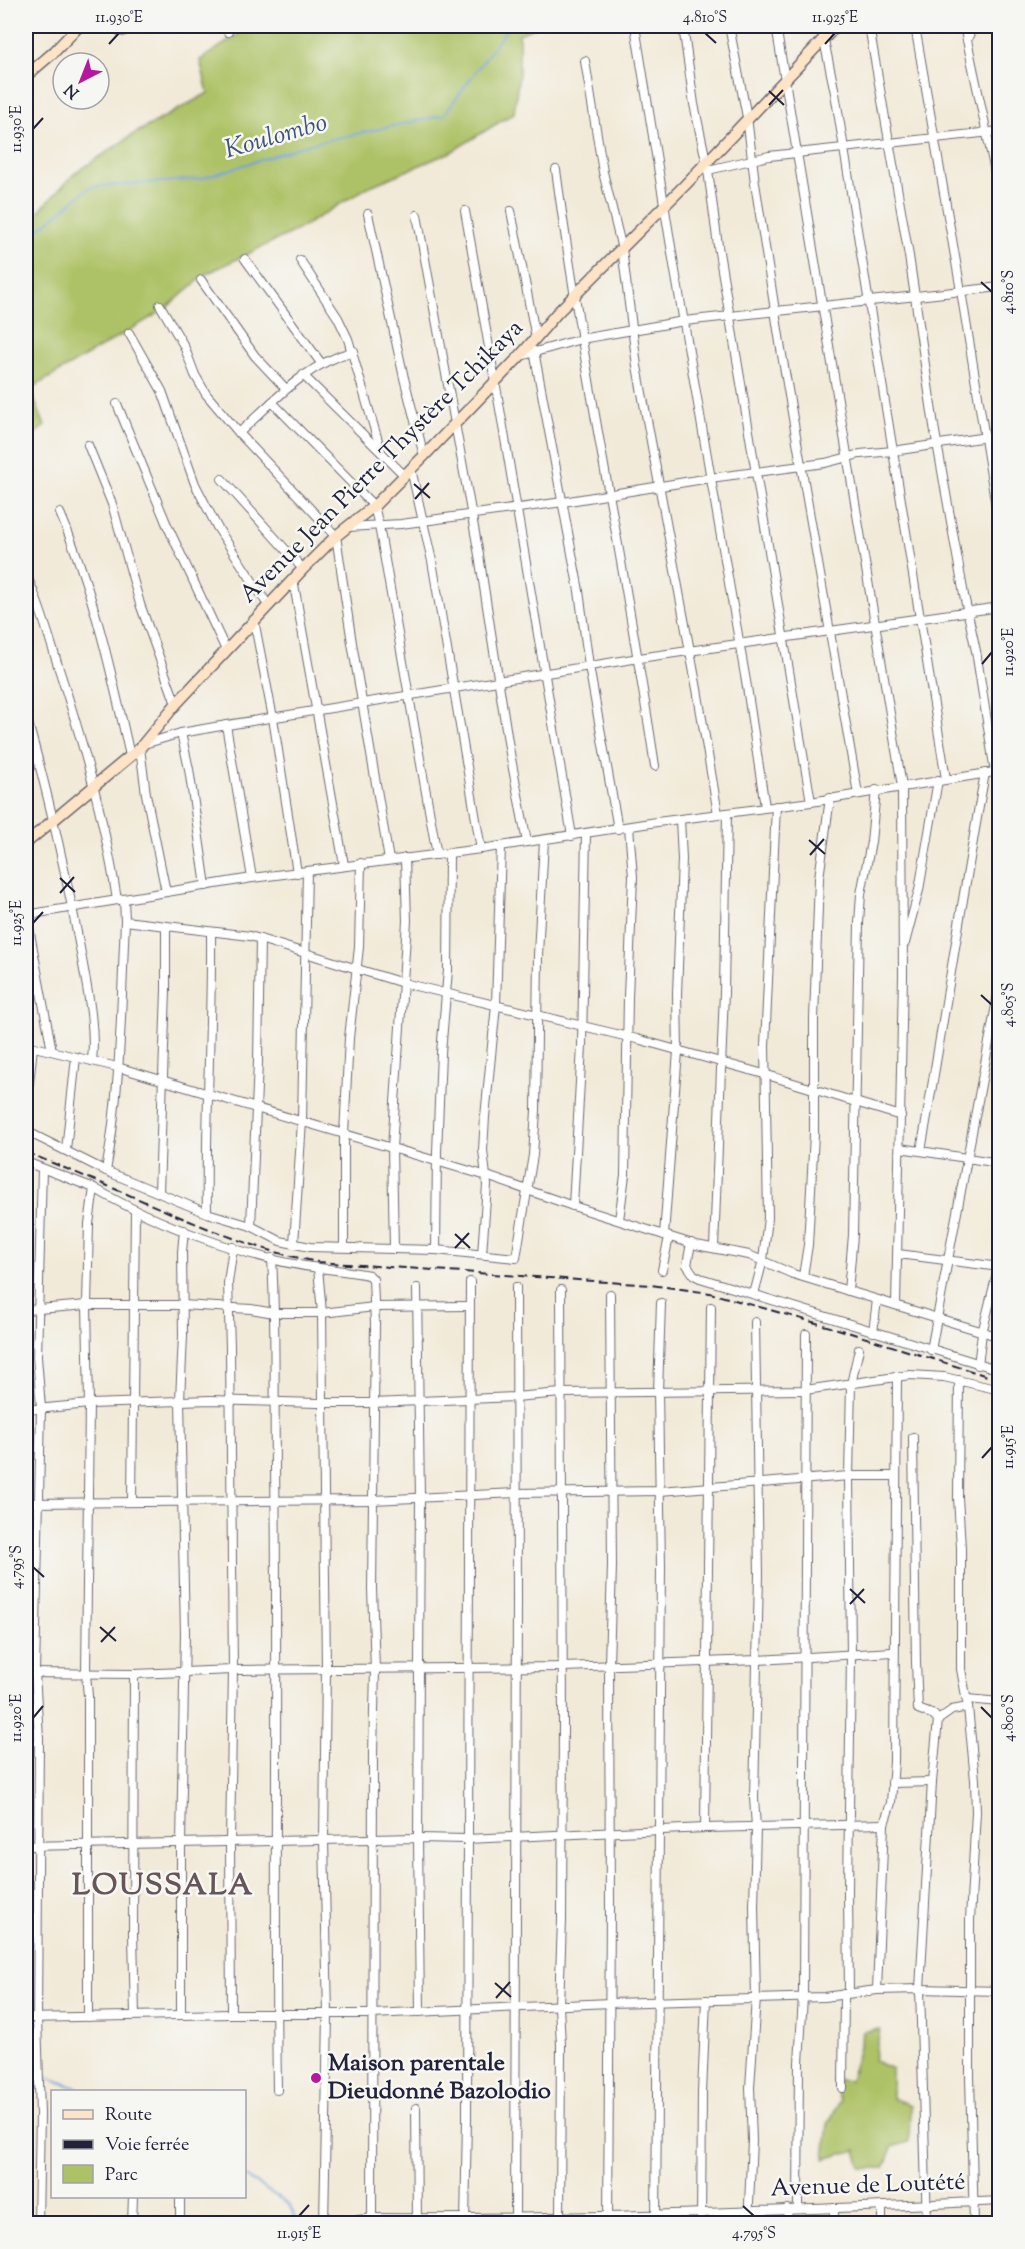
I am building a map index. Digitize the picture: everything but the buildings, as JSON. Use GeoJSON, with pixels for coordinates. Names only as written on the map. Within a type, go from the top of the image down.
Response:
{"type":"FeatureCollection","features":[{"type":"Feature","properties":{"kind":"street"},"geometry":{"type":"LineString","coordinates":[[26,76],[79,26]]}},
{"type":"Feature","properties":{"kind":"street"},"geometry":{"type":"LineString","coordinates":[[115,26],[123,32]]}},
{"type":"Feature","properties":{"kind":"street"},"geometry":{"type":"LineString","coordinates":[[635,26],[765,807]]}},
{"type":"Feature","properties":{"kind":"street"},"geometry":{"type":"LineString","coordinates":[[682,26],[811,802]]}},
{"type":"Feature","properties":{"kind":"street"},"geometry":{"type":"LineString","coordinates":[[729,26],[747,117],[775,311],[858,794]]}},
{"type":"Feature","properties":{"kind":"street"},"geometry":{"type":"LineString","coordinates":[[776,26],[902,786],[903,951],[896,1305]]}},
{"type":"Feature","properties":{"kind":"street"},"geometry":{"type":"LineString","coordinates":[[821,26],[833,85],[920,618],[942,780],[919,891],[903,951]]}},
{"type":"Feature","properties":{"kind":"street","name":"Avenue Jean Pierre Thystère Tchikaya"},"geometry":{"type":"LineString","coordinates":[[26,843],[142,746],[176,704],[293,579],[336,536],[374,506],[424,456],[574,296],[707,166],[747,117],[836,26]]}},
{"type":"Feature","properties":{"kind":"street"},"geometry":{"type":"LineString","coordinates":[[52,1052],[26,914],[252,878],[449,854],[811,802],[997,771],[937,445],[915,296],[869,26]]}},
{"type":"Feature","properties":{"kind":"street"},"geometry":{"type":"LineString","coordinates":[[915,26],[961,291],[999,531]]}},
{"type":"Feature","properties":{"kind":"street"},"geometry":{"type":"LineString","coordinates":[[964,26],[994,167],[999,204]]}},
{"type":"Feature","properties":{"kind":"street"},"geometry":{"type":"LineString","coordinates":[[967,40],[973,26]]}},
{"type":"Feature","properties":{"kind":"street"},"geometry":{"type":"LineString","coordinates":[[585,61],[603,172],[622,249],[637,366],[718,814]]}},
{"type":"Feature","properties":{"kind":"street"},"geometry":{"type":"LineString","coordinates":[[707,166],[797,152],[999,131]]}},
{"type":"Feature","properties":{"kind":"street"},"geometry":{"type":"LineString","coordinates":[[556,170],[581,339],[639,658],[655,766]]}},
{"type":"Feature","properties":{"kind":"street"},"geometry":{"type":"LineString","coordinates":[[465,211],[572,836]]}},
{"type":"Feature","properties":{"kind":"street"},"geometry":{"type":"LineString","coordinates":[[511,211],[536,338]]}},
{"type":"Feature","properties":{"kind":"street"},"geometry":{"type":"LineString","coordinates":[[368,214],[404,378],[424,456]]}},
{"type":"Feature","properties":{"kind":"street"},"geometry":{"type":"LineString","coordinates":[[417,215],[456,423],[527,842]]}},
{"type":"Feature","properties":{"kind":"street"},"geometry":{"type":"LineString","coordinates":[[245,260],[321,363]]}},
{"type":"Feature","properties":{"kind":"street"},"geometry":{"type":"LineString","coordinates":[[300,260],[338,318],[354,351],[381,451]]}},
{"type":"Feature","properties":{"kind":"street"},"geometry":{"type":"LineString","coordinates":[[201,280],[255,356],[286,389]]}},
{"type":"Feature","properties":{"kind":"street"},"geometry":{"type":"LineString","coordinates":[[520,356],[581,339],[684,321],[999,287]]}},
{"type":"Feature","properties":{"kind":"street"},"geometry":{"type":"LineString","coordinates":[[160,305],[184,346],[200,386],[239,433],[336,536],[389,860]]}},
{"type":"Feature","properties":{"kind":"street"},"geometry":{"type":"LineString","coordinates":[[129,333],[162,391],[195,484],[217,527],[268,605]]}},
{"type":"Feature","properties":{"kind":"street"},"geometry":{"type":"LineString","coordinates":[[239,433],[303,375],[321,363],[354,351]]}},
{"type":"Feature","properties":{"kind":"street"},"geometry":{"type":"LineString","coordinates":[[534,351],[563,502],[618,829]]}},
{"type":"Feature","properties":{"kind":"street"},"geometry":{"type":"LineString","coordinates":[[303,375],[381,451],[408,472],[423,521],[482,849]]}},
{"type":"Feature","properties":{"kind":"street"},"geometry":{"type":"LineString","coordinates":[[272,402],[374,506],[437,855]]}},
{"type":"Feature","properties":{"kind":"street"},"geometry":{"type":"LineString","coordinates":[[117,404],[167,525],[225,650]]}},
{"type":"Feature","properties":{"kind":"street"},"geometry":{"type":"LineString","coordinates":[[346,528],[423,521],[563,502],[801,466],[860,454],[999,435]]}},
{"type":"Feature","properties":{"kind":"street"},"geometry":{"type":"LineString","coordinates":[[88,446],[112,504],[140,604],[176,704]]}},
{"type":"Feature","properties":{"kind":"street"},"geometry":{"type":"LineString","coordinates":[[222,479],[303,569]]}},
{"type":"Feature","properties":{"kind":"street"},"geometry":{"type":"LineString","coordinates":[[60,513],[73,545],[98,625],[115,687],[130,756]]}},
{"type":"Feature","properties":{"kind":"street"},"geometry":{"type":"LineString","coordinates":[[26,574],[63,682],[94,786],[124,921],[117,1067],[111,1143],[106,1171]]}},
{"type":"Feature","properties":{"kind":"street"},"geometry":{"type":"LineString","coordinates":[[293,579],[344,865]]}},
{"type":"Feature","properties":{"kind":"street"},"geometry":{"type":"LineString","coordinates":[[166,892],[146,794],[142,746],[181,733],[317,710],[639,658],[999,607]]}},
{"type":"Feature","properties":{"kind":"street"},"geometry":{"type":"LineString","coordinates":[[254,620],[273,718],[297,873]]}},
{"type":"Feature","properties":{"kind":"street"},"geometry":{"type":"LineString","coordinates":[[26,716],[54,820],[72,907],[89,1001],[93,1032],[92,1061]]}},
{"type":"Feature","properties":{"kind":"street"},"geometry":{"type":"LineString","coordinates":[[226,725],[252,878]]}},
{"type":"Feature","properties":{"kind":"street"},"geometry":{"type":"LineString","coordinates":[[181,733],[189,769],[206,885]]}},
{"type":"Feature","properties":{"kind":"street"},"geometry":{"type":"LineString","coordinates":[[921,1151],[950,982],[959,914],[985,773]]}},
{"type":"Feature","properties":{"kind":"street"},"geometry":{"type":"LineString","coordinates":[[848,1291],[853,1235],[859,924],[861,894],[872,842],[876,790]]}},
{"type":"Feature","properties":{"kind":"street"},"geometry":{"type":"LineString","coordinates":[[803,1276],[808,1245],[815,1088],[814,1019],[819,878],[830,798]]}},
{"type":"Feature","properties":{"kind":"street"},"geometry":{"type":"LineString","coordinates":[[754,1294],[763,1260],[768,1218],[764,1074],[776,806]]}},
{"type":"Feature","properties":{"kind":"street"},"geometry":{"type":"LineString","coordinates":[[714,1248],[728,873],[727,813]]}},
{"type":"Feature","properties":{"kind":"street"},"geometry":{"type":"LineString","coordinates":[[662,1270],[667,1236],[678,1051],[677,994],[682,859],[680,819]]}},
{"type":"Feature","properties":{"kind":"street"},"geometry":{"type":"LineString","coordinates":[[619,1220],[625,1175],[629,1037],[628,997],[633,877],[629,827]]}},
{"type":"Feature","properties":{"kind":"street"},"geometry":{"type":"LineString","coordinates":[[573,1206],[583,1027],[586,833]]}},
{"type":"Feature","properties":{"kind":"street"},"geometry":{"type":"LineString","coordinates":[[26,1131],[106,1171],[207,1213],[251,1226],[280,1241],[310,1247],[344,1246],[436,1250],[516,1258],[533,1155],[536,1111],[536,1016],[543,840]]}},
{"type":"Feature","properties":{"kind":"street"},"geometry":{"type":"LineString","coordinates":[[482,1254],[487,1176],[483,1150],[496,1005],[501,846]]}},
{"type":"Feature","properties":{"kind":"street"},"geometry":{"type":"LineString","coordinates":[[436,1250],[436,1161],[448,958],[449,854]]}},
{"type":"Feature","properties":{"kind":"street"},"geometry":{"type":"LineString","coordinates":[[393,1248],[392,1148],[407,921],[405,858]]}},
{"type":"Feature","properties":{"kind":"street"},"geometry":{"type":"LineString","coordinates":[[344,1246],[344,1134],[349,1038],[357,970],[361,863]]}},
{"type":"Feature","properties":{"kind":"street"},"geometry":{"type":"LineString","coordinates":[[294,1244],[302,1121],[307,871]]}},
{"type":"Feature","properties":{"kind":"street"},"geometry":{"type":"LineString","coordinates":[[124,921],[260,939],[403,983],[629,1037],[815,1088],[901,1116]]}},
{"type":"Feature","properties":{"kind":"street"},"geometry":{"type":"LineString","coordinates":[[159,1192],[166,926]]}},
{"type":"Feature","properties":{"kind":"street"},"geometry":{"type":"LineString","coordinates":[[207,1213],[211,932]]}},
{"type":"Feature","properties":{"kind":"street"},"geometry":{"type":"LineString","coordinates":[[251,1226],[260,939]]}},
{"type":"Feature","properties":{"kind":"street"},"geometry":{"type":"LineString","coordinates":[[932,1350],[999,984]]}},
{"type":"Feature","properties":{"kind":"street"},"geometry":{"type":"LineString","coordinates":[[26,1110],[29,1046],[117,1067],[487,1176],[667,1236],[749,1255],[848,1291],[999,1337]]}},
{"type":"Feature","properties":{"kind":"street"},"geometry":{"type":"LineString","coordinates":[[66,1150],[76,1057]]}},
{"type":"Feature","properties":{"kind":"street"},"geometry":{"type":"LineString","coordinates":[[900,1148],[999,1163]]}},
{"type":"Feature","properties":{"kind":"street"},"geometry":{"type":"LineString","coordinates":[[26,1162],[94,1188],[135,1210],[233,1247],[318,1268],[372,1276],[374,1307],[372,1589],[375,1669],[372,2218]]}},
{"type":"Feature","properties":{"kind":"street"},"geometry":{"type":"LineString","coordinates":[[38,2223],[39,1738],[35,1673],[41,1408],[37,1357],[42,1169]]}},
{"type":"Feature","properties":{"kind":"street"},"geometry":{"type":"LineString","coordinates":[[88,2017],[86,1503],[89,1404],[87,1305],[89,1213],[94,1188]]}},
{"type":"Feature","properties":{"kind":"street"},"geometry":{"type":"LineString","coordinates":[[132,1502],[135,1210]]}},
{"type":"Feature","properties":{"kind":"street"},"geometry":{"type":"LineString","coordinates":[[181,2015],[184,1672],[180,1400],[184,1230]]}},
{"type":"Feature","properties":{"kind":"street"},"geometry":{"type":"LineString","coordinates":[[691,1243],[687,1265],[694,1275],[999,1370]]}},
{"type":"Feature","properties":{"kind":"street"},"geometry":{"type":"LineString","coordinates":[[231,2014],[230,1842],[233,1670],[228,1283],[233,1247]]}},
{"type":"Feature","properties":{"kind":"street"},"geometry":{"type":"LineString","coordinates":[[898,1254],[999,1266],[982,1333],[978,1365]]}},
{"type":"Feature","properties":{"kind":"street"},"geometry":{"type":"LineString","coordinates":[[272,1258],[276,1501],[277,2090]]}},
{"type":"Feature","properties":{"kind":"street"},"geometry":{"type":"LineString","coordinates":[[318,1268],[322,1313],[326,1668],[324,1840],[328,2015],[324,2223]]}},
{"type":"Feature","properties":{"kind":"street"},"geometry":{"type":"LineString","coordinates":[[465,2220],[470,1282]]}},
{"type":"Feature","properties":{"kind":"street"},"geometry":{"type":"LineString","coordinates":[[515,2220],[518,1596],[516,1287]]}},
{"type":"Feature","properties":{"kind":"street"},"geometry":{"type":"LineString","coordinates":[[417,1288],[420,1497],[418,1669],[420,2012]]}},
{"type":"Feature","properties":{"kind":"street"},"geometry":{"type":"LineString","coordinates":[[560,2220],[561,1290]]}},
{"type":"Feature","properties":{"kind":"street"},"geometry":{"type":"LineString","coordinates":[[608,2220],[609,1664],[612,1566],[610,1294]]}},
{"type":"Feature","properties":{"kind":"street"},"geometry":{"type":"LineString","coordinates":[[873,1332],[877,1300]]}},
{"type":"Feature","properties":{"kind":"street"},"geometry":{"type":"LineString","coordinates":[[656,2219],[660,1491],[658,1392],[661,1303]]}},
{"type":"Feature","properties":{"kind":"street"},"geometry":{"type":"LineString","coordinates":[[26,1310],[87,1305],[182,1305],[274,1313],[322,1313],[374,1307],[469,1306]]}},
{"type":"Feature","properties":{"kind":"street"},"geometry":{"type":"LineString","coordinates":[[705,1827],[710,1488],[708,1391],[711,1307]]}},
{"type":"Feature","properties":{"kind":"street"},"geometry":{"type":"LineString","coordinates":[[748,2223],[752,2141],[750,2087],[756,1998],[754,1798],[758,1660],[758,1432],[755,1322]]}},
{"type":"Feature","properties":{"kind":"street"},"geometry":{"type":"LineString","coordinates":[[798,2209],[799,2063],[803,1998],[806,1334]]}},
{"type":"Feature","properties":{"kind":"street"},"geometry":{"type":"LineString","coordinates":[[843,2088],[850,1824],[849,1476],[851,1384],[859,1349]]}},
{"type":"Feature","properties":{"kind":"street"},"geometry":{"type":"LineString","coordinates":[[26,1410],[89,1404],[180,1400],[322,1403],[471,1399],[561,1393],[805,1389],[897,1376],[928,1375],[999,1390]]}},
{"type":"Feature","properties":{"kind":"street"},"geometry":{"type":"LineString","coordinates":[[877,1990],[884,1824],[891,1803],[892,1783],[897,1376]]}},
{"type":"Feature","properties":{"kind":"street"},"geometry":{"type":"LineString","coordinates":[[959,1380],[958,1497],[962,1669],[968,1703],[976,1812],[970,1920],[974,2223]]}},
{"type":"Feature","properties":{"kind":"street"},"geometry":{"type":"LineString","coordinates":[[913,1437],[918,1709],[934,1715],[938,1720],[932,1782],[920,1989],[927,2223]]}},
{"type":"Feature","properties":{"kind":"street"},"geometry":{"type":"LineString","coordinates":[[26,1503],[373,1500],[516,1493],[660,1491],[849,1476],[895,1476]]}},
{"type":"Feature","properties":{"kind":"street"},"geometry":{"type":"LineString","coordinates":[[26,1673],[134,1674],[326,1668],[562,1667],[758,1660],[893,1652]]}},
{"type":"Feature","properties":{"kind":"street"},"geometry":{"type":"LineString","coordinates":[[134,1674],[135,2015]]}},
{"type":"Feature","properties":{"kind":"street"},"geometry":{"type":"LineString","coordinates":[[938,1720],[968,1703],[999,1702]]}},
{"type":"Feature","properties":{"kind":"street"},"geometry":{"type":"LineString","coordinates":[[892,1783],[932,1782]]}},
{"type":"Feature","properties":{"kind":"street"},"geometry":{"type":"LineString","coordinates":[[26,1846],[467,1839],[705,1827],[884,1824]]}},
{"type":"Feature","properties":{"kind":"street"},"geometry":{"type":"LineString","coordinates":[[26,2018],[372,2014],[610,2002],[803,1998],[877,1990],[999,1991]]}},
{"type":"Feature","properties":{"kind":"street"},"geometry":{"type":"LineString","coordinates":[[701,2223],[702,2093],[706,2000]]}},
{"type":"Feature","properties":{"kind":"street"},"geometry":{"type":"LineString","coordinates":[[416,2108],[417,2221]]}},
{"type":"Feature","properties":{"kind":"street"},"geometry":{"type":"LineString","coordinates":[[132,2223],[133,2198]]}},
{"type":"Feature","properties":{"kind":"street"},"geometry":{"type":"LineString","coordinates":[[180,2198],[180,2223]]}},
{"type":"Feature","properties":{"kind":"street","name":"Avenue de Loutété"},"geometry":{"type":"LineString","coordinates":[[332,2223],[372,2218],[417,2221],[656,2219],[749,2210],[999,2201]]}},
{"type":"Feature","properties":{"kind":"street"},"geometry":{"type":"LineString","coordinates":[[882,2207],[882,2223]]}},
{"type":"Feature","properties":{"kind":"street"},"geometry":{"type":"LineString","coordinates":[[834,2208],[834,2223]]}},
{"type":"Feature","properties":{"kind":"street"},"geometry":{"type":"LineString","coordinates":[[787,2209],[788,2223]]}},
{"type":"Feature","properties":{"kind":"green space"},"geometry":{"type":"Polygon","coordinates":[[[251,26],[538,26],[519,34],[519,73],[514,113],[451,152],[368,187],[299,229],[206,274],[164,310],[30,389],[45,426],[26,440],[26,225],[74,174],[134,134],[208,93],[200,60],[251,26]]]}},
{"type":"Feature","properties":{"kind":"green space"},"geometry":{"type":"Polygon","coordinates":[[[880,2029],[874,2061],[892,2069],[892,2098],[910,2105],[909,2142],[892,2147],[884,2168],[861,2168],[856,2150],[824,2159],[828,2124],[840,2101],[833,2079],[850,2081],[863,2032],[880,2029]]]}},
{"type":"Feature","properties":{"kind":"waterway","name":"Koulombo"},"geometry":{"type":"LineString","coordinates":[[26,240],[90,187],[200,179],[309,144],[444,115],[509,26]]}},
{"type":"Feature","properties":{"kind":"waterway"},"geometry":{"type":"LineString","coordinates":[[26,2066],[36,2073]]}},
{"type":"Feature","properties":{"kind":"waterway"},"geometry":{"type":"LineString","coordinates":[[42,2075],[82,2090]]}},
{"type":"Feature","properties":{"kind":"waterway"},"geometry":{"type":"LineString","coordinates":[[246,2177],[289,2204],[298,2224]]}},
{"type":"Feature","properties":{"kind":"railway"},"geometry":{"type":"LineString","coordinates":[[26,1152],[203,1227],[294,1257],[318,1262],[651,1285],[710,1293],[841,1330],[1000,1380]]}},
{"type":"Feature","properties":{"kind":"place","name":"Maison parentale Dieudonné Bazolodio"},"geometry":{"type":"Point","coordinates":[316,2078]}},
{"type":"Feature","properties":{"kind":"district","name":"LOUSSALA"},"geometry":{"type":"Point","coordinates":[163,1886]}}]}
